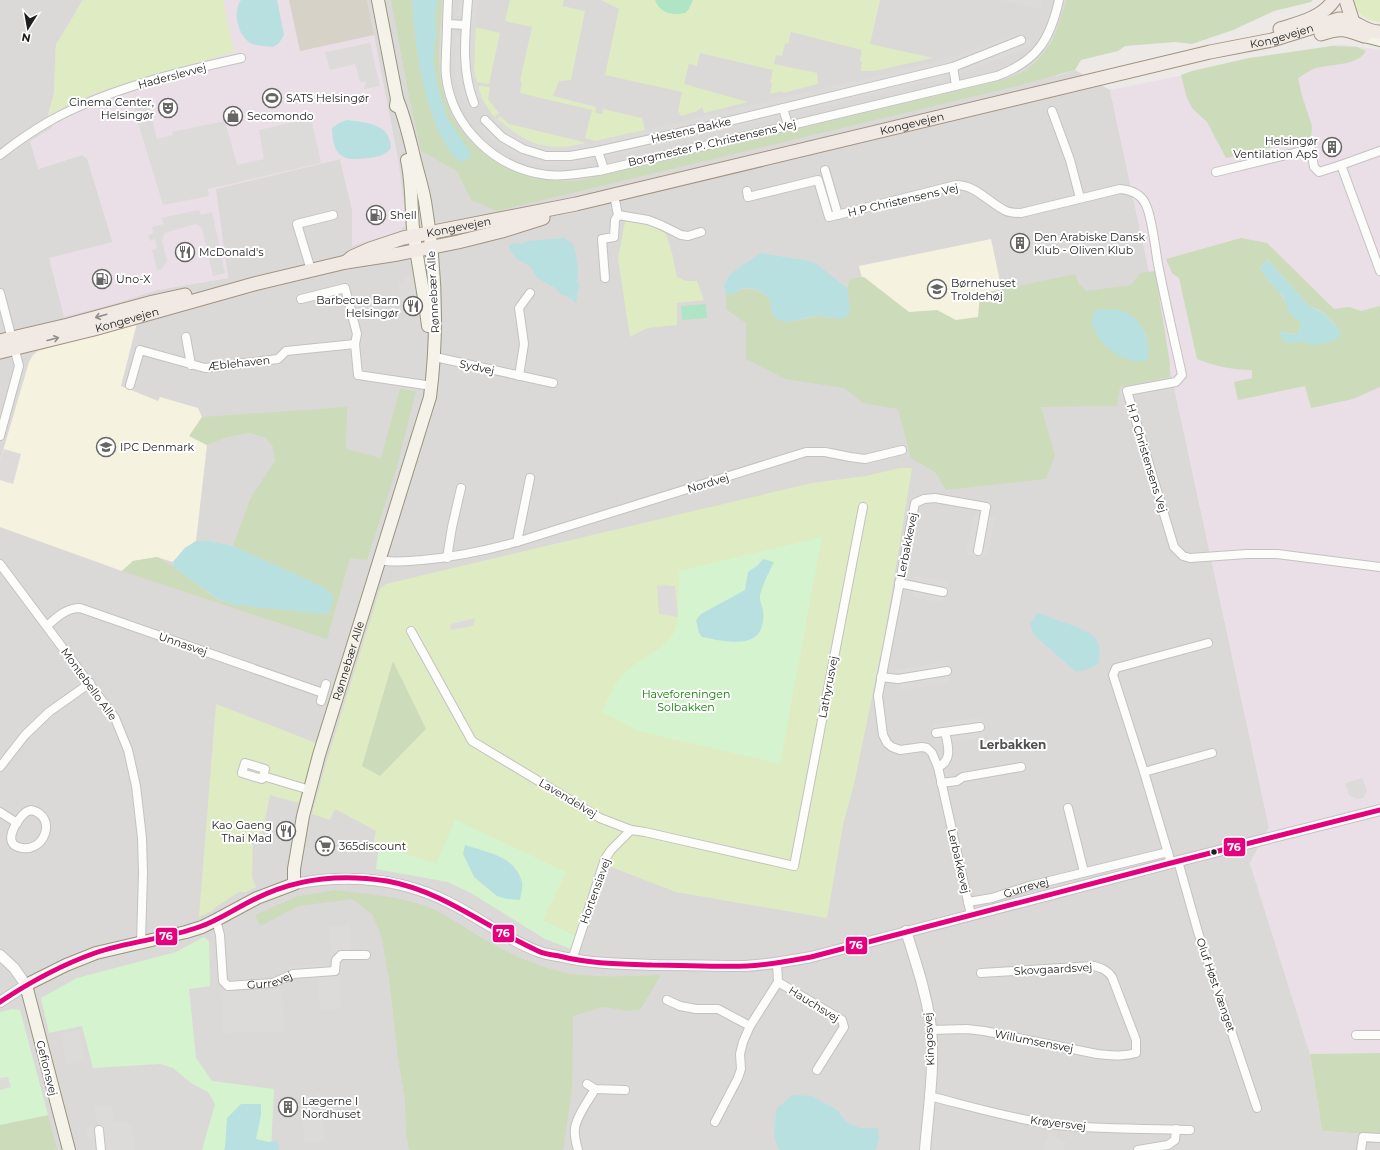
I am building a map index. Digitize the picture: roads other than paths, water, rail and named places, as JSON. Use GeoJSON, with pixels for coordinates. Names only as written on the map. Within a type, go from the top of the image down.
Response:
{"type":"FeatureCollection","features":[{"type":"Feature","properties":{"kind":"main road","name":"Rønnebær Alle"},"geometry":{"type":"LineString","coordinates":[[378,0],[397,99],[404,116],[425,199],[421,242],[433,270],[435,330],[435,358],[428,385]]}},
{"type":"Feature","properties":{"kind":"main road","name":"Kongevejen"},"geometry":{"type":"LineString","coordinates":[[1210,52],[1312,18],[1323,12],[1334,0]]}},
{"type":"Feature","properties":{"kind":"main road"},"geometry":{"type":"LineString","coordinates":[[1346,0],[1353,22],[1360,33],[1364,36]]}},
{"type":"Feature","properties":{"kind":"main road","name":"Kongevejen"},"geometry":{"type":"LineString","coordinates":[[0,352],[9,343],[153,302],[205,291],[254,284],[551,208],[576,204],[1210,52],[1272,40],[1339,19],[1346,19],[1353,22]]}},
{"type":"Feature","properties":{"kind":"main road"},"geometry":{"type":"LineString","coordinates":[[1353,22],[1371,31],[1380,32]]}},
{"type":"Feature","properties":{"kind":"main road"},"geometry":{"type":"LineString","coordinates":[[1210,52],[1268,48],[1334,30],[1346,29],[1380,40]]}},
{"type":"Feature","properties":{"kind":"main road","name":"Rønnebær Alle"},"geometry":{"type":"LineString","coordinates":[[294,884],[294,869],[297,851],[310,790],[430,397],[428,385],[429,330],[417,200],[396,111],[397,99]]}},
{"type":"Feature","properties":{"kind":"main road","name":"Kongevejen"},"geometry":{"type":"LineString","coordinates":[[349,259],[376,247],[502,231],[553,215],[576,204]]}},
{"type":"Feature","properties":{"kind":"main road","name":"Gurrevej"},"geometry":{"type":"LineString","coordinates":[[26,985],[96,952],[186,932],[216,920],[257,898],[294,884]]}},
{"type":"Feature","properties":{"kind":"main road","name":"Gefionsvej"},"geometry":{"type":"LineString","coordinates":[[26,985],[69,1150]]}},
{"type":"Feature","properties":{"kind":"street","name":"Borgmester P. Christensens Vej"},"geometry":{"type":"LineString","coordinates":[[448,0],[446,75],[449,93],[465,126],[477,141],[490,153],[503,161],[517,168],[532,172],[563,176],[604,169],[997,76],[1010,71],[1033,56],[1049,33],[1060,0]]}},
{"type":"Feature","properties":{"kind":"street"},"geometry":{"type":"LineString","coordinates":[[468,0],[465,64],[469,90],[474,103]]}},
{"type":"Feature","properties":{"kind":"street"},"geometry":{"type":"LineString","coordinates":[[447,24],[466,25]]}},
{"type":"Feature","properties":{"kind":"street","name":"Hestens Bakke"},"geometry":{"type":"LineString","coordinates":[[485,120],[502,137],[512,144],[534,153],[558,157],[570,156],[598,151],[953,67],[1021,40]]}},
{"type":"Feature","properties":{"kind":"street","name":"Haderslevvej"},"geometry":{"type":"LineString","coordinates":[[0,155],[23,137],[49,122],[98,99],[140,84],[241,58]]}},
{"type":"Feature","properties":{"kind":"street"},"geometry":{"type":"LineString","coordinates":[[953,67],[956,85]]}},
{"type":"Feature","properties":{"kind":"street"},"geometry":{"type":"LineString","coordinates":[[783,108],[788,125]]}},
{"type":"Feature","properties":{"kind":"street"},"geometry":{"type":"LineString","coordinates":[[1052,111],[1070,160],[1080,198]]}},
{"type":"Feature","properties":{"kind":"street"},"geometry":{"type":"LineString","coordinates":[[1216,172],[1311,149],[1314,167],[1319,172],[1380,151]]}},
{"type":"Feature","properties":{"kind":"street"},"geometry":{"type":"LineString","coordinates":[[598,151],[604,169]]}},
{"type":"Feature","properties":{"kind":"street"},"geometry":{"type":"LineString","coordinates":[[1341,165],[1380,271]]}},
{"type":"Feature","properties":{"kind":"street","name":"H P Christensens Vej"},"geometry":{"type":"LineString","coordinates":[[824,170],[838,215]]}},
{"type":"Feature","properties":{"kind":"street","name":"H P Christensens Vej"},"geometry":{"type":"LineString","coordinates":[[747,191],[748,197],[818,180],[829,217],[956,185],[963,185],[971,188],[1006,211],[1014,213],[1021,213],[1120,189],[1127,190],[1140,196],[1148,208],[1158,264],[1182,375],[1176,382],[1128,390],[1171,540],[1177,552],[1190,558],[1247,554],[1277,554],[1322,561],[1380,567]]}},
{"type":"Feature","properties":{"kind":"street"},"geometry":{"type":"LineString","coordinates":[[605,278],[602,239],[614,237],[615,220],[618,215],[614,195]]}},
{"type":"Feature","properties":{"kind":"street"},"geometry":{"type":"LineString","coordinates":[[311,270],[297,224],[333,215]]}},
{"type":"Feature","properties":{"kind":"street"},"geometry":{"type":"LineString","coordinates":[[618,215],[648,220],[681,235],[688,236],[701,232]]}},
{"type":"Feature","properties":{"kind":"street"},"geometry":{"type":"LineString","coordinates":[[301,299],[345,288],[357,334],[355,344],[358,375],[428,385]]}},
{"type":"Feature","properties":{"kind":"street"},"geometry":{"type":"LineString","coordinates":[[0,293],[9,343],[19,368],[0,436]]}},
{"type":"Feature","properties":{"kind":"street"},"geometry":{"type":"LineString","coordinates":[[519,376],[524,344],[519,308],[530,293]]}},
{"type":"Feature","properties":{"kind":"street","name":"Æblehaven"},"geometry":{"type":"LineString","coordinates":[[186,337],[191,365]]}},
{"type":"Feature","properties":{"kind":"street","name":"Æblehaven"},"geometry":{"type":"LineString","coordinates":[[130,385],[140,350],[205,368],[278,359],[286,351],[355,344]]}},
{"type":"Feature","properties":{"kind":"street","name":"Sydvej"},"geometry":{"type":"LineString","coordinates":[[435,358],[553,384]]}},
{"type":"Feature","properties":{"kind":"street","name":"Nordvej"},"geometry":{"type":"LineString","coordinates":[[379,560],[391,562],[447,558],[478,553],[806,452],[825,452],[850,457],[865,458],[902,450]]}},
{"type":"Feature","properties":{"kind":"street"},"geometry":{"type":"LineString","coordinates":[[517,542],[530,478]]}},
{"type":"Feature","properties":{"kind":"street"},"geometry":{"type":"LineString","coordinates":[[447,558],[452,526],[461,488]]}},
{"type":"Feature","properties":{"kind":"street","name":"Lerbakkevej"},"geometry":{"type":"LineString","coordinates":[[971,915],[938,767],[932,753],[927,748],[922,747],[900,750],[887,743],[883,735],[878,696],[915,504],[924,499],[934,498],[986,507],[978,551]]}},
{"type":"Feature","properties":{"kind":"street","name":"Lathyrusvej"},"geometry":{"type":"LineString","coordinates":[[794,866],[863,507]]}},
{"type":"Feature","properties":{"kind":"street","name":"Montebello Alle"},"geometry":{"type":"LineString","coordinates":[[1,567],[115,718],[128,750],[136,786],[142,843],[143,873],[141,942]]}},
{"type":"Feature","properties":{"kind":"street","name":"Lerbakkevej"},"geometry":{"type":"LineString","coordinates":[[899,583],[943,592]]}},
{"type":"Feature","properties":{"kind":"street","name":"Unnasvej"},"geometry":{"type":"LineString","coordinates":[[47,626],[65,611],[80,608],[323,693]]}},
{"type":"Feature","properties":{"kind":"street","name":"Lavendelvej"},"geometry":{"type":"LineString","coordinates":[[411,631],[472,741],[600,818],[631,830],[794,866]]}},
{"type":"Feature","properties":{"kind":"street","name":"Oluf Høst Vænget"},"geometry":{"type":"LineString","coordinates":[[1208,643],[1116,668],[1113,675],[1168,852],[1174,862],[1257,1108]]}},
{"type":"Feature","properties":{"kind":"street"},"geometry":{"type":"LineString","coordinates":[[881,677],[898,679],[947,671]]}},
{"type":"Feature","properties":{"kind":"street"},"geometry":{"type":"LineString","coordinates":[[0,767],[25,735],[49,712],[90,683]]}},
{"type":"Feature","properties":{"kind":"street"},"geometry":{"type":"LineString","coordinates":[[321,701],[326,684]]}},
{"type":"Feature","properties":{"kind":"street"},"geometry":{"type":"LineString","coordinates":[[936,733],[980,727]]}},
{"type":"Feature","properties":{"kind":"street"},"geometry":{"type":"LineString","coordinates":[[938,767],[944,764],[947,759],[948,751],[945,732]]}},
{"type":"Feature","properties":{"kind":"street"},"geometry":{"type":"LineString","coordinates":[[1144,772],[1212,753]]}},
{"type":"Feature","properties":{"kind":"street"},"geometry":{"type":"LineString","coordinates":[[941,783],[957,781],[963,777],[1021,767]]}},
{"type":"Feature","properties":{"kind":"street"},"geometry":{"type":"LineString","coordinates":[[263,776],[310,790]]}},
{"type":"Feature","properties":{"kind":"street"},"geometry":{"type":"LineString","coordinates":[[1068,808],[1084,872]]}},
{"type":"Feature","properties":{"kind":"street"},"geometry":{"type":"LineString","coordinates":[[31,810],[37,811],[46,823],[44,836],[40,843],[34,847],[19,848],[14,845],[11,840],[11,835],[17,822],[26,812],[31,810]]}},
{"type":"Feature","properties":{"kind":"street","name":"Gurrevej"},"geometry":{"type":"LineString","coordinates":[[294,884],[341,878],[372,880],[409,886],[450,903],[540,952],[572,960],[609,964],[746,966],[777,963],[811,957],[906,931],[1380,810]]}},
{"type":"Feature","properties":{"kind":"street"},"geometry":{"type":"LineString","coordinates":[[0,812],[17,822]]}},
{"type":"Feature","properties":{"kind":"street","name":"Hortensiavej"},"geometry":{"type":"LineString","coordinates":[[572,960],[605,859],[611,850],[631,830]]}},
{"type":"Feature","properties":{"kind":"street","name":"Gurrevej"},"geometry":{"type":"LineString","coordinates":[[968,902],[992,898],[1029,886],[1168,852]]}},
{"type":"Feature","properties":{"kind":"street","name":"Gurrevej"},"geometry":{"type":"LineString","coordinates":[[216,920],[220,935],[223,981],[228,986],[273,983],[293,974],[335,971],[336,960],[341,955],[366,955]]}},
{"type":"Feature","properties":{"kind":"street","name":"Kingosvej"},"geometry":{"type":"LineString","coordinates":[[906,931],[927,1002],[931,1030],[932,1064],[925,1150]]}},
{"type":"Feature","properties":{"kind":"street"},"geometry":{"type":"LineString","coordinates":[[0,955],[14,968],[26,985]]}},
{"type":"Feature","properties":{"kind":"street"},"geometry":{"type":"LineString","coordinates":[[715,1122],[738,1078],[741,1069],[740,1054],[743,1042],[750,1026],[778,982],[777,963]]}},
{"type":"Feature","properties":{"kind":"street","name":"Skovgaardsvej"},"geometry":{"type":"LineString","coordinates":[[981,973],[1094,966],[1101,967],[1112,977],[1136,1040],[1136,1053]]}},
{"type":"Feature","properties":{"kind":"street","name":"Hauchsvej"},"geometry":{"type":"LineString","coordinates":[[778,982],[842,1020],[844,1027],[817,1070]]}},
{"type":"Feature","properties":{"kind":"street","name":"Gurrevej"},"geometry":{"type":"LineString","coordinates":[[0,1002],[26,985]]}},
{"type":"Feature","properties":{"kind":"street"},"geometry":{"type":"LineString","coordinates":[[667,1000],[680,1006],[696,1009],[718,1009],[750,1026]]}},
{"type":"Feature","properties":{"kind":"street","name":"Willumsensvej"},"geometry":{"type":"LineString","coordinates":[[931,1030],[967,1029],[984,1031],[1097,1054],[1128,1055],[1136,1053]]}},
{"type":"Feature","properties":{"kind":"street"},"geometry":{"type":"LineString","coordinates":[[1356,1035],[1380,1035]]}},
{"type":"Feature","properties":{"kind":"street"},"geometry":{"type":"LineString","coordinates":[[587,1084],[595,1089],[625,1090]]}},
{"type":"Feature","properties":{"kind":"street"},"geometry":{"type":"LineString","coordinates":[[578,1150],[575,1138],[575,1128],[578,1119],[595,1089]]}},
{"type":"Feature","properties":{"kind":"street","name":"Krøyersvej"},"geometry":{"type":"LineString","coordinates":[[929,1096],[1050,1124],[1190,1130]]}},
{"type":"Feature","properties":{"kind":"street"},"geometry":{"type":"LineString","coordinates":[[1138,1150],[1168,1145],[1175,1140],[1176,1129]]}},
{"type":"Feature","properties":{"kind":"street"},"geometry":{"type":"LineString","coordinates":[[99,1130],[101,1150]]}},
{"type":"Feature","properties":{"kind":"street"},"geometry":{"type":"LineString","coordinates":[[1361,1150],[1363,1137],[1380,1138]]}},
{"type":"Feature","properties":{"kind":"water"},"geometry":{"type":"Polygon","coordinates":[[[241,0],[277,0],[284,35],[279,43],[273,47],[254,45],[247,41],[238,24],[237,11],[241,0]]]}},
{"type":"Feature","properties":{"kind":"water"},"geometry":{"type":"Polygon","coordinates":[[[412,0],[437,0],[435,17],[436,35],[433,59],[438,88],[447,118],[471,153],[468,160],[460,162],[448,148],[438,130],[430,109],[419,63],[412,0]]]}},
{"type":"Feature","properties":{"kind":"water"},"geometry":{"type":"Polygon","coordinates":[[[347,120],[369,124],[382,129],[390,140],[391,148],[389,151],[378,157],[359,159],[345,158],[337,151],[334,145],[332,128],[347,120]]]}},
{"type":"Feature","properties":{"kind":"water"},"geometry":{"type":"Polygon","coordinates":[[[564,238],[574,245],[577,258],[577,281],[579,284],[576,303],[572,299],[561,294],[557,289],[537,278],[531,267],[517,259],[510,250],[509,246],[514,243],[520,244],[528,241],[564,238]]]}},
{"type":"Feature","properties":{"kind":"water"},"geometry":{"type":"Polygon","coordinates":[[[761,253],[814,262],[847,288],[850,312],[844,319],[814,316],[794,321],[784,321],[779,320],[774,316],[769,298],[760,291],[743,288],[733,295],[726,293],[724,285],[730,274],[761,253]]]}},
{"type":"Feature","properties":{"kind":"water"},"geometry":{"type":"Polygon","coordinates":[[[1268,260],[1309,306],[1327,316],[1340,331],[1339,338],[1328,343],[1312,345],[1305,342],[1289,343],[1283,341],[1279,332],[1298,334],[1301,321],[1297,320],[1290,314],[1283,296],[1266,278],[1260,267],[1268,260]]]}},
{"type":"Feature","properties":{"kind":"water"},"geometry":{"type":"Polygon","coordinates":[[[1096,310],[1118,310],[1133,316],[1143,328],[1146,335],[1149,351],[1148,359],[1139,361],[1128,360],[1117,355],[1107,347],[1099,338],[1094,329],[1092,319],[1096,310]]]}},
{"type":"Feature","properties":{"kind":"water"},"geometry":{"type":"Polygon","coordinates":[[[196,541],[209,541],[233,546],[323,587],[334,597],[330,611],[325,614],[235,605],[218,599],[174,567],[173,562],[185,548],[196,541]]]}},
{"type":"Feature","properties":{"kind":"water"},"geometry":{"type":"Polygon","coordinates":[[[763,559],[774,562],[760,596],[763,611],[763,624],[759,633],[752,639],[733,642],[702,637],[699,633],[696,620],[701,614],[745,590],[748,572],[758,565],[763,559]]]}},
{"type":"Feature","properties":{"kind":"water"},"geometry":{"type":"Polygon","coordinates":[[[1039,613],[1090,633],[1098,642],[1100,648],[1098,664],[1089,669],[1076,672],[1033,634],[1030,624],[1039,613]]]}},
{"type":"Feature","properties":{"kind":"water"},"geometry":{"type":"Polygon","coordinates":[[[465,845],[498,856],[512,865],[522,881],[520,900],[507,899],[497,896],[474,877],[463,854],[465,845]]]}},
{"type":"Feature","properties":{"kind":"water"},"geometry":{"type":"Polygon","coordinates":[[[793,1095],[812,1096],[839,1111],[842,1118],[850,1124],[860,1128],[878,1128],[879,1138],[876,1150],[780,1150],[775,1141],[777,1108],[793,1095]]]}},
{"type":"Feature","properties":{"kind":"water"},"geometry":{"type":"Polygon","coordinates":[[[241,1104],[261,1104],[261,1115],[256,1139],[268,1142],[278,1141],[279,1150],[224,1150],[227,1118],[241,1104]]]}},
{"type":"Feature","properties":{"kind":"place","name":"SATS Helsingør"},"geometry":{"type":"Point","coordinates":[272,98]}},
{"type":"Feature","properties":{"kind":"place","name":"Cinema Center, Helsingør"},"geometry":{"type":"Point","coordinates":[168,108]}},
{"type":"Feature","properties":{"kind":"place","name":"Secomondo"},"geometry":{"type":"Point","coordinates":[233,116]}},
{"type":"Feature","properties":{"kind":"place","name":"Helsingør Ventilation ApS"},"geometry":{"type":"Point","coordinates":[1332,147]}},
{"type":"Feature","properties":{"kind":"place","name":"Shell"},"geometry":{"type":"Point","coordinates":[376,215]}},
{"type":"Feature","properties":{"kind":"place","name":"Den Arabiske Dansk Klub - Oliven Klub"},"geometry":{"type":"Point","coordinates":[1020,243]}},
{"type":"Feature","properties":{"kind":"place","name":"McDonald's"},"geometry":{"type":"Point","coordinates":[185,252]}},
{"type":"Feature","properties":{"kind":"place","name":"Uno-X"},"geometry":{"type":"Point","coordinates":[102,279]}},
{"type":"Feature","properties":{"kind":"place","name":"Børnehuset Troldehøj"},"geometry":{"type":"Point","coordinates":[937,289]}},
{"type":"Feature","properties":{"kind":"place","name":"Barbecue Barn Helsingør"},"geometry":{"type":"Point","coordinates":[413,306]}},
{"type":"Feature","properties":{"kind":"place","name":"IPC Denmark"},"geometry":{"type":"Point","coordinates":[106,447]}},
{"type":"Feature","properties":{"kind":"place","name":"Kao Gaeng Thai Mad"},"geometry":{"type":"Point","coordinates":[286,831]}},
{"type":"Feature","properties":{"kind":"place","name":"365discount"},"geometry":{"type":"Point","coordinates":[325,846]}},
{"type":"Feature","properties":{"kind":"place","name":"Lægerne I Nordhuset"},"geometry":{"type":"Point","coordinates":[288,1107]}},
{"type":"Feature","properties":{"kind":"district","name":"Lerbakken"},"geometry":{"type":"Point","coordinates":[1013,745]}},
{"type":"Feature","properties":{"kind":"park label","name":"Haveforeningen Solbakken"},"geometry":{"type":"Point","coordinates":[686,700]}}]}
